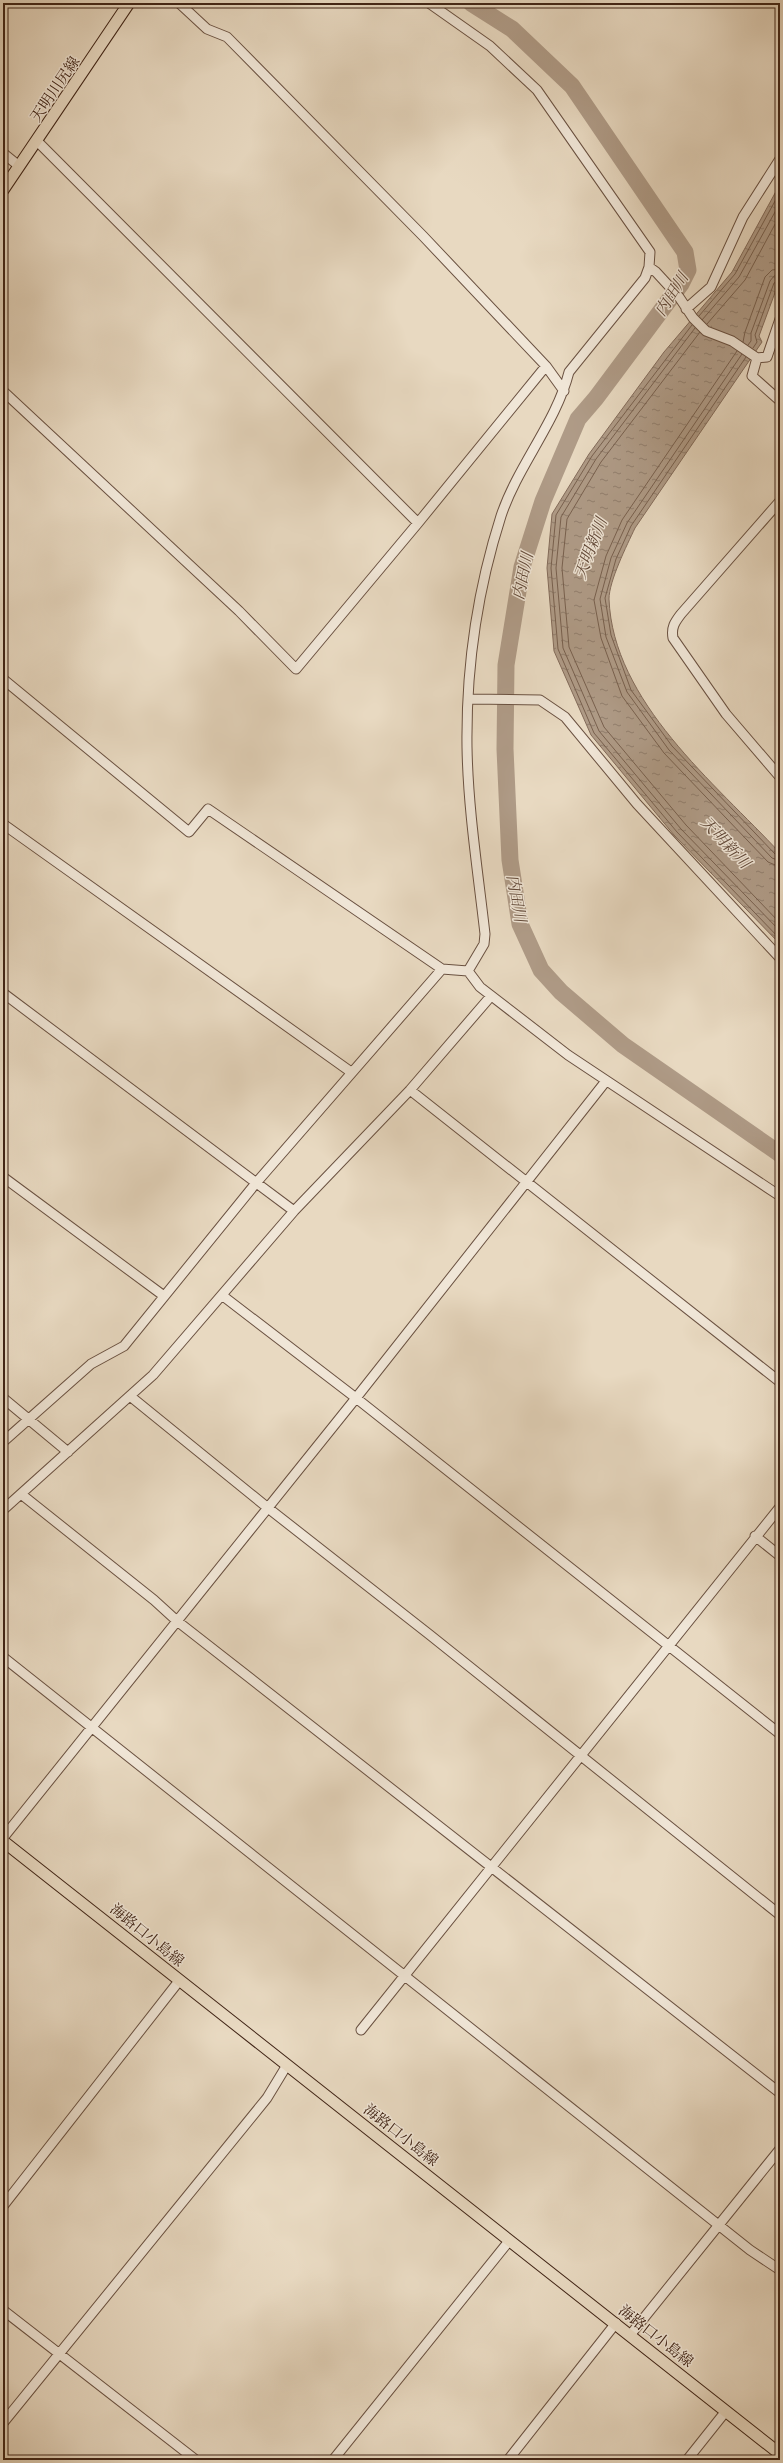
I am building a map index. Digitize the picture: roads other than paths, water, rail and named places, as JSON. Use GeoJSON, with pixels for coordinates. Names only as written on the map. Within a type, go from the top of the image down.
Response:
{"type":"FeatureCollection","features":[{"type":"Feature","properties":{"kind":"main road","name":"天明川尻線"},"geometry":{"type":"LineString","coordinates":[[3,190],[129,3]]}},
{"type":"Feature","properties":{"kind":"main road","name":"海路口小島線"},"geometry":{"type":"LineString","coordinates":[[3,1839],[179,1981],[631,2334],[780,2454]]}},
{"type":"Feature","properties":{"kind":"street"},"geometry":{"type":"LineString","coordinates":[[179,3],[207,29],[228,37],[423,236],[546,366],[564,391]]}},
{"type":"Feature","properties":{"kind":"street"},"geometry":{"type":"LineString","coordinates":[[429,3],[490,46],[537,90],[650,252],[652,269],[679,297],[686,310],[706,331],[732,341],[757,358],[767,357],[780,319]]}},
{"type":"Feature","properties":{"kind":"street"},"geometry":{"type":"LineString","coordinates":[[37,141],[418,523]]}},
{"type":"Feature","properties":{"kind":"street"},"geometry":{"type":"LineString","coordinates":[[3,154],[19,166]]}},
{"type":"Feature","properties":{"kind":"street"},"geometry":{"type":"LineString","coordinates":[[686,310],[711,287],[744,217],[780,159]]}},
{"type":"Feature","properties":{"kind":"street"},"geometry":{"type":"LineString","coordinates":[[468,971],[484,944],[485,934],[468,769],[469,699],[473,628],[488,560],[512,487],[564,391],[569,372],[652,269]]}},
{"type":"Feature","properties":{"kind":"street"},"geometry":{"type":"LineString","coordinates":[[757,358],[752,376],[780,401]]}},
{"type":"Feature","properties":{"kind":"street"},"geometry":{"type":"LineString","coordinates":[[3,391],[239,611],[296,669],[546,366]]}},
{"type":"Feature","properties":{"kind":"street"},"geometry":{"type":"LineString","coordinates":[[780,501],[681,614],[673,624],[672,632],[673,638],[726,714],[780,777]]}},
{"type":"Feature","properties":{"kind":"street"},"geometry":{"type":"LineString","coordinates":[[3,679],[189,832],[208,809],[442,968],[468,971],[480,987],[490,996],[568,1055],[780,1196]]}},
{"type":"Feature","properties":{"kind":"street"},"geometry":{"type":"LineString","coordinates":[[469,699],[540,700],[565,717],[637,804],[780,958]]}},
{"type":"Feature","properties":{"kind":"street"},"geometry":{"type":"LineString","coordinates":[[3,824],[351,1072]]}},
{"type":"Feature","properties":{"kind":"street"},"geometry":{"type":"LineString","coordinates":[[3,1442],[91,1364],[124,1346],[256,1183],[442,968]]}},
{"type":"Feature","properties":{"kind":"street"},"geometry":{"type":"LineString","coordinates":[[3,993],[294,1211]]}},
{"type":"Feature","properties":{"kind":"street"},"geometry":{"type":"LineString","coordinates":[[3,1510],[154,1375],[294,1211],[410,1090],[490,996]]}},
{"type":"Feature","properties":{"kind":"street"},"geometry":{"type":"LineString","coordinates":[[3,1839],[356,1398],[606,1081]]}},
{"type":"Feature","properties":{"kind":"street"},"geometry":{"type":"LineString","coordinates":[[410,1090],[780,1382]]}},
{"type":"Feature","properties":{"kind":"street"},"geometry":{"type":"LineString","coordinates":[[3,1177],[164,1296]]}},
{"type":"Feature","properties":{"kind":"street"},"geometry":{"type":"LineString","coordinates":[[223,1296],[356,1398],[670,1645],[780,1734]]}},
{"type":"Feature","properties":{"kind":"street"},"geometry":{"type":"LineString","coordinates":[[130,1396],[268,1508],[430,1635],[780,1915]]}},
{"type":"Feature","properties":{"kind":"street"},"geometry":{"type":"LineString","coordinates":[[3,1398],[68,1452]]}},
{"type":"Feature","properties":{"kind":"street"},"geometry":{"type":"LineString","coordinates":[[21,1494],[154,1600],[177,1621],[492,1866],[780,2093]]}},
{"type":"Feature","properties":{"kind":"street"},"geometry":{"type":"LineString","coordinates":[[361,2030],[670,1645],[755,1536],[780,1507]]}},
{"type":"Feature","properties":{"kind":"street"},"geometry":{"type":"LineString","coordinates":[[755,1536],[780,1556]]}},
{"type":"Feature","properties":{"kind":"street"},"geometry":{"type":"LineString","coordinates":[[3,1657],[404,1976],[452,2011],[718,2225],[780,2270]]}},
{"type":"Feature","properties":{"kind":"street"},"geometry":{"type":"LineString","coordinates":[[3,2206],[179,1981]]}},
{"type":"Feature","properties":{"kind":"street"},"geometry":{"type":"LineString","coordinates":[[3,2423],[267,2098],[287,2065]]}},
{"type":"Feature","properties":{"kind":"street"},"geometry":{"type":"LineString","coordinates":[[631,2334],[780,2149]]}},
{"type":"Feature","properties":{"kind":"street"},"geometry":{"type":"LineString","coordinates":[[333,2460],[509,2240]]}},
{"type":"Feature","properties":{"kind":"street"},"geometry":{"type":"LineString","coordinates":[[3,2310],[196,2460]]}},
{"type":"Feature","properties":{"kind":"street"},"geometry":{"type":"LineString","coordinates":[[508,2460],[616,2323]]}},
{"type":"Feature","properties":{"kind":"street"},"geometry":{"type":"LineString","coordinates":[[687,2460],[726,2411]]}},
{"type":"Feature","properties":{"kind":"water","name":"天明新川"},"geometry":{"type":"Polygon","coordinates":[[[780,184],[780,279],[759,336],[762,342],[635,528],[615,573],[609,599],[615,637],[628,672],[648,706],[698,769],[780,853],[780,944],[674,835],[591,735],[554,651],[547,568],[552,514],[589,454],[664,352],[732,272],[780,184]]]}},
{"type":"Feature","properties":{"kind":"waterway","name":"内田川"},"geometry":{"type":"LineString","coordinates":[[471,3],[512,29],[572,86],[685,252],[688,270],[681,284],[596,398],[578,419],[543,501],[522,567],[506,665],[505,749],[510,860],[520,924],[541,970],[561,992],[623,1045],[780,1154]]}}]}
